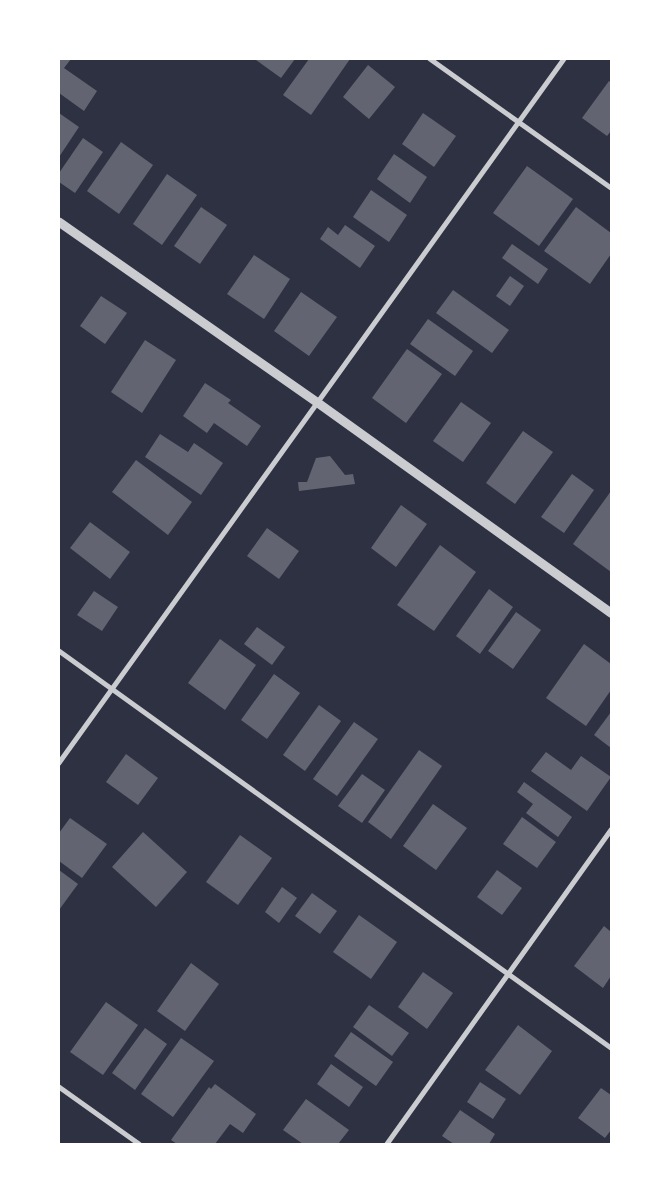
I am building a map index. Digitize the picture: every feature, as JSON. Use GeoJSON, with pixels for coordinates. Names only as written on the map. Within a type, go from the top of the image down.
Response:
{"type":"FeatureCollection","features":[{"type":"Feature","properties":{"kind":"street"},"geometry":{"type":"LineString","coordinates":[[430,59],[611,188]]}},
{"type":"Feature","properties":{"kind":"street"},"geometry":{"type":"LineString","coordinates":[[59,763],[564,59]]}},
{"type":"Feature","properties":{"kind":"street"},"geometry":{"type":"LineString","coordinates":[[59,222],[318,403],[611,613]]}},
{"type":"Feature","properties":{"kind":"street"},"geometry":{"type":"LineString","coordinates":[[59,651],[611,1048]]}},
{"type":"Feature","properties":{"kind":"street"},"geometry":{"type":"LineString","coordinates":[[387,1144],[611,830]]}},
{"type":"Feature","properties":{"kind":"street"},"geometry":{"type":"LineString","coordinates":[[59,1087],[139,1144]]}},
{"type":"Feature","properties":{"kind":"building"},"geometry":{"type":"Polygon","coordinates":[[[59,59],[71,59],[64,68],[97,91],[84,111],[59,93],[59,59]]]}},
{"type":"Feature","properties":{"kind":"building"},"geometry":{"type":"Polygon","coordinates":[[[257,59],[295,59],[281,78],[257,59]]]}},
{"type":"Feature","properties":{"kind":"building"},"geometry":{"type":"Polygon","coordinates":[[[309,59],[350,59],[311,115],[283,95],[309,59]]]}},
{"type":"Feature","properties":{"kind":"building"},"geometry":{"type":"Polygon","coordinates":[[[368,65],[395,87],[369,119],[343,97],[368,65]]]}},
{"type":"Feature","properties":{"kind":"building"},"geometry":{"type":"Polygon","coordinates":[[[609,81],[611,82],[611,131],[607,136],[582,118],[609,81]]]}},
{"type":"Feature","properties":{"kind":"building"},"geometry":{"type":"Polygon","coordinates":[[[59,113],[79,127],[59,157],[59,113]]]}},
{"type":"Feature","properties":{"kind":"building"},"geometry":{"type":"Polygon","coordinates":[[[423,113],[456,136],[434,167],[402,144],[423,113]]]}},
{"type":"Feature","properties":{"kind":"building"},"geometry":{"type":"Polygon","coordinates":[[[83,138],[103,152],[75,193],[59,182],[59,173],[83,138]]]}},
{"type":"Feature","properties":{"kind":"building"},"geometry":{"type":"Polygon","coordinates":[[[121,142],[153,165],[119,214],[87,191],[121,142]]]}},
{"type":"Feature","properties":{"kind":"building"},"geometry":{"type":"Polygon","coordinates":[[[394,154],[427,177],[410,203],[377,179],[394,154]]]}},
{"type":"Feature","properties":{"kind":"building"},"geometry":{"type":"Polygon","coordinates":[[[527,166],[573,199],[539,246],[493,213],[527,166]]]}},
{"type":"Feature","properties":{"kind":"building"},"geometry":{"type":"Polygon","coordinates":[[[167,174],[197,195],[162,245],[133,224],[167,174]]]}},
{"type":"Feature","properties":{"kind":"building"},"geometry":{"type":"Polygon","coordinates":[[[371,190],[407,215],[389,242],[353,217],[371,190]]]}},
{"type":"Feature","properties":{"kind":"building"},"geometry":{"type":"Polygon","coordinates":[[[201,207],[227,225],[200,264],[174,246],[201,207]]]}},
{"type":"Feature","properties":{"kind":"building"},"geometry":{"type":"Polygon","coordinates":[[[576,207],[611,233],[611,254],[590,284],[544,251],[576,207]]]}},
{"type":"Feature","properties":{"kind":"building"},"geometry":{"type":"Polygon","coordinates":[[[345,225],[375,246],[360,268],[320,239],[328,227],[338,235],[345,225]]]}},
{"type":"Feature","properties":{"kind":"building"},"geometry":{"type":"Polygon","coordinates":[[[512,244],[548,269],[538,284],[502,258],[512,244]]]}},
{"type":"Feature","properties":{"kind":"building"},"geometry":{"type":"Polygon","coordinates":[[[254,255],[290,279],[264,319],[227,294],[254,255]]]}},
{"type":"Feature","properties":{"kind":"building"},"geometry":{"type":"Polygon","coordinates":[[[510,276],[524,286],[510,306],[496,296],[510,276]]]}},
{"type":"Feature","properties":{"kind":"building"},"geometry":{"type":"Polygon","coordinates":[[[453,290],[509,330],[492,353],[436,313],[453,290]]]}},
{"type":"Feature","properties":{"kind":"building"},"geometry":{"type":"Polygon","coordinates":[[[301,292],[337,317],[309,356],[274,331],[301,292]]]}},
{"type":"Feature","properties":{"kind":"building"},"geometry":{"type":"Polygon","coordinates":[[[101,296],[127,313],[105,344],[80,326],[101,296]]]}},
{"type":"Feature","properties":{"kind":"building"},"geometry":{"type":"Polygon","coordinates":[[[428,319],[473,351],[455,376],[410,344],[428,319]]]}},
{"type":"Feature","properties":{"kind":"building"},"geometry":{"type":"Polygon","coordinates":[[[145,340],[176,360],[142,413],[111,392],[145,340]]]}},
{"type":"Feature","properties":{"kind":"building"},"geometry":{"type":"Polygon","coordinates":[[[407,349],[442,374],[406,423],[372,398],[407,349]]]}},
{"type":"Feature","properties":{"kind":"building"},"geometry":{"type":"Polygon","coordinates":[[[205,383],[231,400],[228,403],[261,426],[247,446],[214,423],[207,433],[183,416],[205,383]]]}},
{"type":"Feature","properties":{"kind":"building"},"geometry":{"type":"Polygon","coordinates":[[[461,402],[491,423],[463,462],[433,441],[461,402]]]}},
{"type":"Feature","properties":{"kind":"building"},"geometry":{"type":"Polygon","coordinates":[[[523,431],[553,452],[515,504],[486,483],[523,431]]]}},
{"type":"Feature","properties":{"kind":"building"},"geometry":{"type":"Polygon","coordinates":[[[160,434],[188,452],[194,443],[223,463],[201,495],[145,457],[160,434]]]}},
{"type":"Feature","properties":{"kind":"building"},"geometry":{"type":"Polygon","coordinates":[[[330,456],[345,475],[353,474],[355,484],[299,491],[298,482],[307,482],[316,458],[330,456]]]}},
{"type":"Feature","properties":{"kind":"building"},"geometry":{"type":"Polygon","coordinates":[[[136,460],[192,502],[168,535],[112,492],[136,460]]]}},
{"type":"Feature","properties":{"kind":"building"},"geometry":{"type":"Polygon","coordinates":[[[572,474],[594,490],[564,533],[541,517],[572,474]]]}},
{"type":"Feature","properties":{"kind":"building"},"geometry":{"type":"Polygon","coordinates":[[[611,491],[611,572],[573,544],[611,491]]]}},
{"type":"Feature","properties":{"kind":"building"},"geometry":{"type":"Polygon","coordinates":[[[401,505],[427,524],[396,567],[371,548],[401,505]]]}},
{"type":"Feature","properties":{"kind":"building"},"geometry":{"type":"Polygon","coordinates":[[[90,522],[130,552],[110,579],[70,548],[90,522]]]}},
{"type":"Feature","properties":{"kind":"building"},"geometry":{"type":"Polygon","coordinates":[[[267,528],[299,551],[279,579],[247,556],[267,528]]]}},
{"type":"Feature","properties":{"kind":"building"},"geometry":{"type":"Polygon","coordinates":[[[440,545],[476,572],[434,631],[397,605],[440,545]]]}},
{"type":"Feature","properties":{"kind":"building"},"geometry":{"type":"Polygon","coordinates":[[[489,589],[513,607],[480,654],[456,636],[489,589]]]}},
{"type":"Feature","properties":{"kind":"building"},"geometry":{"type":"Polygon","coordinates":[[[94,591],[118,607],[102,631],[77,615],[94,591]]]}},
{"type":"Feature","properties":{"kind":"building"},"geometry":{"type":"Polygon","coordinates":[[[516,612],[541,630],[513,669],[488,651],[516,612]]]}},
{"type":"Feature","properties":{"kind":"building"},"geometry":{"type":"Polygon","coordinates":[[[257,627],[285,647],[272,665],[244,644],[257,627]]]}},
{"type":"Feature","properties":{"kind":"building"},"geometry":{"type":"Polygon","coordinates":[[[220,639],[256,665],[225,710],[188,683],[220,639]]]}},
{"type":"Feature","properties":{"kind":"building"},"geometry":{"type":"Polygon","coordinates":[[[584,644],[611,664],[611,690],[586,726],[546,698],[584,644]]]}},
{"type":"Feature","properties":{"kind":"building"},"geometry":{"type":"Polygon","coordinates":[[[274,674],[300,693],[267,739],[241,720],[274,674]]]}},
{"type":"Feature","properties":{"kind":"building"},"geometry":{"type":"Polygon","coordinates":[[[319,705],[341,721],[305,771],[283,755],[319,705]]]}},
{"type":"Feature","properties":{"kind":"building"},"geometry":{"type":"Polygon","coordinates":[[[611,712],[611,748],[594,735],[611,712]]]}},
{"type":"Feature","properties":{"kind":"building"},"geometry":{"type":"Polygon","coordinates":[[[354,722],[378,739],[337,796],[313,779],[354,722]]]}},
{"type":"Feature","properties":{"kind":"building"},"geometry":{"type":"Polygon","coordinates":[[[419,750],[442,766],[391,839],[368,822],[419,750]]]}},
{"type":"Feature","properties":{"kind":"building"},"geometry":{"type":"Polygon","coordinates":[[[546,752],[571,770],[581,756],[611,777],[587,811],[531,771],[546,752]]]}},
{"type":"Feature","properties":{"kind":"building"},"geometry":{"type":"Polygon","coordinates":[[[126,754],[158,778],[138,805],[106,782],[126,754]]]}},
{"type":"Feature","properties":{"kind":"building"},"geometry":{"type":"Polygon","coordinates":[[[362,774],[385,790],[362,823],[338,806],[362,774]]]}},
{"type":"Feature","properties":{"kind":"building"},"geometry":{"type":"Polygon","coordinates":[[[524,782],[572,817],[558,837],[526,813],[533,804],[517,792],[524,782]]]}},
{"type":"Feature","properties":{"kind":"building"},"geometry":{"type":"Polygon","coordinates":[[[433,804],[467,828],[436,870],[403,846],[433,804]]]}},
{"type":"Feature","properties":{"kind":"building"},"geometry":{"type":"Polygon","coordinates":[[[522,817],[556,842],[537,868],[503,844],[522,817]]]}},
{"type":"Feature","properties":{"kind":"building"},"geometry":{"type":"Polygon","coordinates":[[[70,818],[107,844],[82,878],[59,861],[59,833],[70,818]]]}},
{"type":"Feature","properties":{"kind":"building"},"geometry":{"type":"Polygon","coordinates":[[[143,832],[187,872],[156,907],[112,867],[143,832]]]}},
{"type":"Feature","properties":{"kind":"building"},"geometry":{"type":"Polygon","coordinates":[[[240,835],[272,858],[238,905],[206,882],[240,835]]]}},
{"type":"Feature","properties":{"kind":"building"},"geometry":{"type":"Polygon","coordinates":[[[59,870],[78,884],[59,910],[59,870]]]}},
{"type":"Feature","properties":{"kind":"building"},"geometry":{"type":"Polygon","coordinates":[[[497,870],[522,888],[502,915],[477,897],[497,870]]]}},
{"type":"Feature","properties":{"kind":"building"},"geometry":{"type":"Polygon","coordinates":[[[282,887],[297,898],[279,923],[265,912],[282,887]]]}},
{"type":"Feature","properties":{"kind":"building"},"geometry":{"type":"Polygon","coordinates":[[[312,893],[337,911],[320,934],[295,916],[312,893]]]}},
{"type":"Feature","properties":{"kind":"building"},"geometry":{"type":"Polygon","coordinates":[[[359,915],[397,942],[371,979],[333,952],[359,915]]]}},
{"type":"Feature","properties":{"kind":"building"},"geometry":{"type":"Polygon","coordinates":[[[604,926],[611,932],[611,976],[603,988],[574,966],[604,926]]]}},
{"type":"Feature","properties":{"kind":"building"},"geometry":{"type":"Polygon","coordinates":[[[191,963],[219,984],[185,1031],[157,1011],[191,963]]]}},
{"type":"Feature","properties":{"kind":"building"},"geometry":{"type":"Polygon","coordinates":[[[423,972],[453,993],[427,1029],[398,1007],[423,972]]]}},
{"type":"Feature","properties":{"kind":"building"},"geometry":{"type":"Polygon","coordinates":[[[106,1002],[138,1025],[103,1075],[70,1052],[106,1002]]]}},
{"type":"Feature","properties":{"kind":"building"},"geometry":{"type":"Polygon","coordinates":[[[369,1005],[409,1033],[392,1056],[353,1027],[369,1005]]]}},
{"type":"Feature","properties":{"kind":"building"},"geometry":{"type":"Polygon","coordinates":[[[518,1025],[552,1051],[520,1095],[485,1070],[518,1025]]]}},
{"type":"Feature","properties":{"kind":"building"},"geometry":{"type":"Polygon","coordinates":[[[145,1028],[167,1044],[135,1090],[112,1073],[145,1028]]]}},
{"type":"Feature","properties":{"kind":"building"},"geometry":{"type":"Polygon","coordinates":[[[351,1032],[393,1062],[376,1086],[334,1056],[351,1032]]]}},
{"type":"Feature","properties":{"kind":"building"},"geometry":{"type":"Polygon","coordinates":[[[181,1038],[214,1061],[173,1117],[141,1094],[181,1038]]]}},
{"type":"Feature","properties":{"kind":"building"},"geometry":{"type":"Polygon","coordinates":[[[331,1064],[363,1087],[349,1107],[317,1084],[331,1064]]]}},
{"type":"Feature","properties":{"kind":"building"},"geometry":{"type":"Polygon","coordinates":[[[480,1082],[506,1099],[493,1119],[467,1102],[480,1082]]]}},
{"type":"Feature","properties":{"kind":"building"},"geometry":{"type":"Polygon","coordinates":[[[215,1084],[256,1114],[243,1133],[230,1124],[215,1144],[177,1144],[171,1140],[209,1087],[211,1089],[215,1084]]]}},
{"type":"Feature","properties":{"kind":"building"},"geometry":{"type":"Polygon","coordinates":[[[601,1088],[611,1095],[611,1130],[605,1138],[578,1118],[601,1088]]]}},
{"type":"Feature","properties":{"kind":"building"},"geometry":{"type":"Polygon","coordinates":[[[306,1099],[349,1130],[338,1144],[303,1144],[283,1130],[306,1099]]]}},
{"type":"Feature","properties":{"kind":"building"},"geometry":{"type":"Polygon","coordinates":[[[460,1110],[495,1134],[489,1144],[454,1144],[442,1136],[460,1110]]]}}]}
